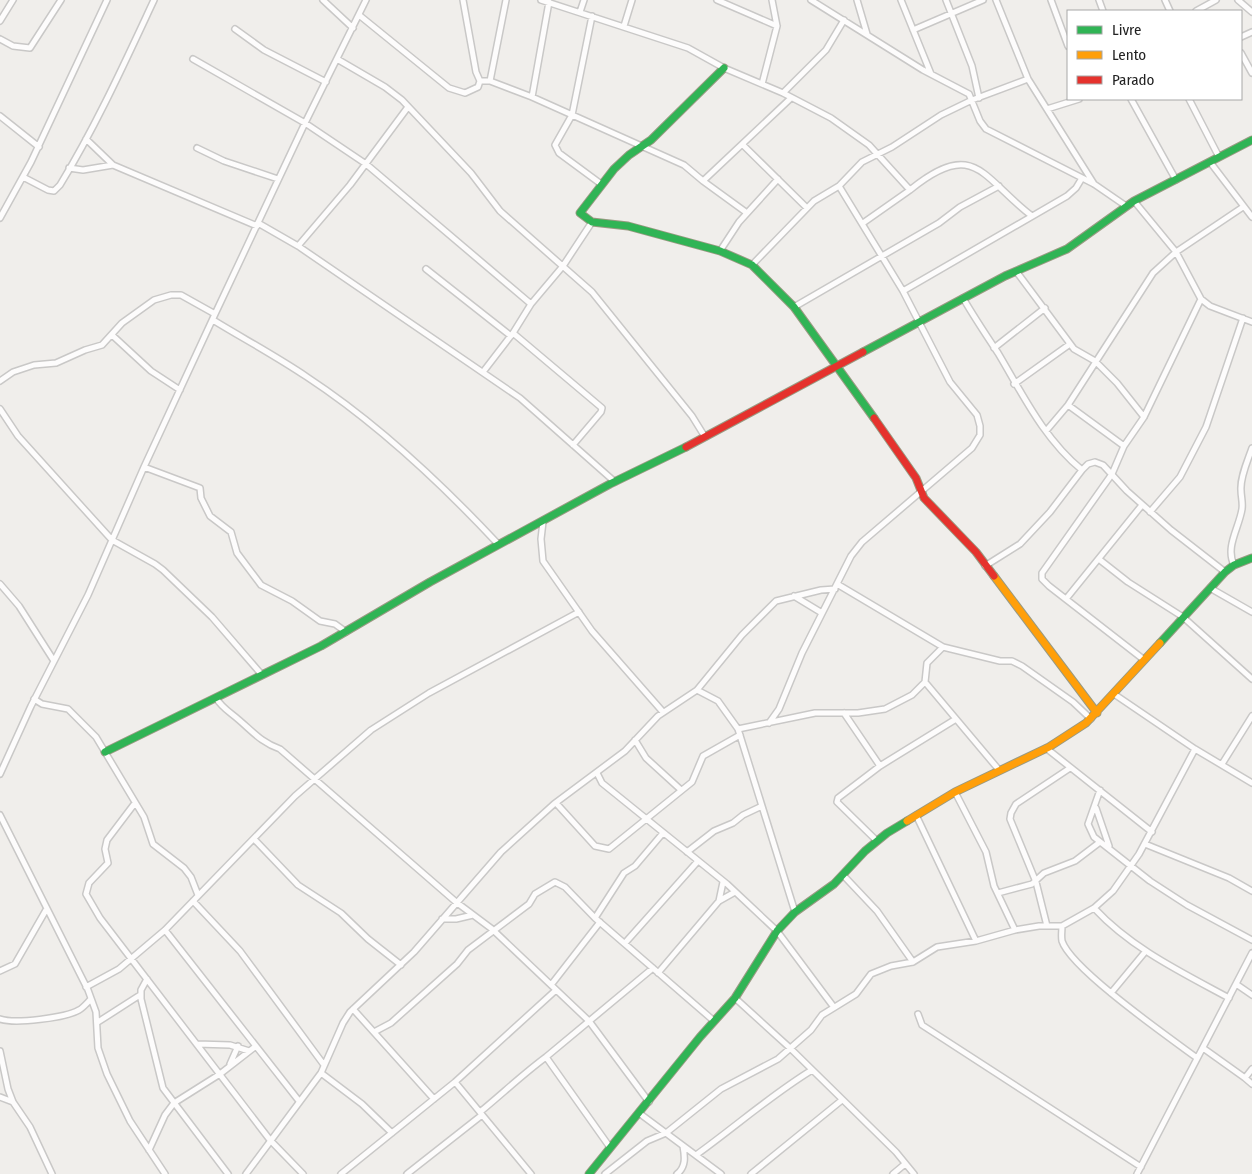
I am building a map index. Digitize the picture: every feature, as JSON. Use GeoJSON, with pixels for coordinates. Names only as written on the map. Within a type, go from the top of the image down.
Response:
{"type":"FeatureCollection","features":[{"type":"Feature","properties":{"kind":"street"},"geometry":{"type":"LineString","coordinates":[[0,21],[13,0]]}},
{"type":"Feature","properties":{"kind":"street"},"geometry":{"type":"LineString","coordinates":[[0,39],[13,46],[30,48],[61,0]]}},
{"type":"Feature","properties":{"kind":"street"},"geometry":{"type":"LineString","coordinates":[[1,215],[39,147],[107,0]]}},
{"type":"Feature","properties":{"kind":"street"},"geometry":{"type":"LineString","coordinates":[[23,177],[48,190],[54,191],[60,186],[86,139],[115,78],[128,58],[154,0]]}},
{"type":"Feature","properties":{"kind":"street"},"geometry":{"type":"LineString","coordinates":[[322,0],[353,28]]}},
{"type":"Feature","properties":{"kind":"street"},"geometry":{"type":"LineString","coordinates":[[0,774],[34,699],[88,595],[144,467],[278,179],[366,0]]}},
{"type":"Feature","properties":{"kind":"street"},"geometry":{"type":"LineString","coordinates":[[359,15],[449,88],[465,93],[478,87],[480,82],[476,72],[462,0]]}},
{"type":"Feature","properties":{"kind":"street"},"geometry":{"type":"LineString","coordinates":[[490,82],[506,0]]}},
{"type":"Feature","properties":{"kind":"street"},"geometry":{"type":"LineString","coordinates":[[541,0],[688,48],[724,68],[784,93],[790,98],[836,121],[869,145],[910,190]]}},
{"type":"Feature","properties":{"kind":"street"},"geometry":{"type":"LineString","coordinates":[[580,12],[584,0]]}},
{"type":"Feature","properties":{"kind":"street"},"geometry":{"type":"LineString","coordinates":[[624,26],[632,0]]}},
{"type":"Feature","properties":{"kind":"street"},"geometry":{"type":"LineString","coordinates":[[718,0],[777,26]]}},
{"type":"Feature","properties":{"kind":"street"},"geometry":{"type":"LineString","coordinates":[[762,84],[777,26],[772,0]]}},
{"type":"Feature","properties":{"kind":"street"},"geometry":{"type":"LineString","coordinates":[[811,0],[931,74],[963,90],[972,100],[980,121],[986,129],[1094,184],[1126,206]]}},
{"type":"Feature","properties":{"kind":"street"},"geometry":{"type":"LineString","coordinates":[[857,0],[867,35]]}},
{"type":"Feature","properties":{"kind":"street"},"geometry":{"type":"LineString","coordinates":[[901,0],[931,74]]}},
{"type":"Feature","properties":{"kind":"street"},"geometry":{"type":"LineString","coordinates":[[946,0],[972,66],[979,98]]}},
{"type":"Feature","properties":{"kind":"street"},"geometry":{"type":"LineString","coordinates":[[913,30],[983,0]]}},
{"type":"Feature","properties":{"kind":"street"},"geometry":{"type":"LineString","coordinates":[[996,0],[1028,79],[1094,184]]}},
{"type":"Feature","properties":{"kind":"street"},"geometry":{"type":"LineString","coordinates":[[1051,0],[1067,43]]}},
{"type":"Feature","properties":{"kind":"street"},"geometry":{"type":"LineString","coordinates":[[1198,10],[1216,0]]}},
{"type":"Feature","properties":{"kind":"street"},"geometry":{"type":"LineString","coordinates":[[1238,0],[1252,12]]}},
{"type":"Feature","properties":{"kind":"street"},"geometry":{"type":"LineString","coordinates":[[532,97],[549,2]]}},
{"type":"Feature","properties":{"kind":"street"},"geometry":{"type":"LineString","coordinates":[[592,16],[572,116],[555,145],[556,150],[602,184]]}},
{"type":"Feature","properties":{"kind":"street"},"geometry":{"type":"LineString","coordinates":[[784,93],[826,50],[844,20]]}},
{"type":"Feature","properties":{"kind":"street"},"geometry":{"type":"LineString","coordinates":[[235,29],[264,50],[326,82]]}},
{"type":"Feature","properties":{"kind":"street"},"geometry":{"type":"LineString","coordinates":[[1242,55],[1252,73]]}},
{"type":"Feature","properties":{"kind":"street"},"geometry":{"type":"LineString","coordinates":[[193,59],[305,122],[366,164],[531,304]]}},
{"type":"Feature","properties":{"kind":"street"},"geometry":{"type":"LineString","coordinates":[[337,59],[393,92],[471,173],[500,211],[592,292],[706,437]]}},
{"type":"Feature","properties":{"kind":"street"},"geometry":{"type":"LineString","coordinates":[[724,68],[643,147],[629,155],[602,184],[580,213],[592,222],[628,226],[720,251],[752,265],[794,308],[916,478],[922,492],[976,552],[1094,716]]}},
{"type":"Feature","properties":{"kind":"street"},"geometry":{"type":"LineString","coordinates":[[752,265],[807,208],[824,194],[839,186],[862,162],[878,155],[941,115],[972,100],[1028,79]]}},
{"type":"Feature","properties":{"kind":"street"},"geometry":{"type":"LineString","coordinates":[[480,82],[490,82],[532,97],[684,165],[747,213]]}},
{"type":"Feature","properties":{"kind":"street"},"geometry":{"type":"LineString","coordinates":[[703,181],[743,145],[790,98]]}},
{"type":"Feature","properties":{"kind":"street"},"geometry":{"type":"LineString","coordinates":[[1047,109],[1076,100]]}},
{"type":"Feature","properties":{"kind":"street"},"geometry":{"type":"LineString","coordinates":[[1133,100],[1176,180]]}},
{"type":"Feature","properties":{"kind":"street"},"geometry":{"type":"LineString","coordinates":[[1190,100],[1219,157]]}},
{"type":"Feature","properties":{"kind":"street"},"geometry":{"type":"LineString","coordinates":[[298,246],[366,164],[408,107]]}},
{"type":"Feature","properties":{"kind":"street"},"geometry":{"type":"LineString","coordinates":[[0,116],[39,147]]}},
{"type":"Feature","properties":{"kind":"street"},"geometry":{"type":"LineString","coordinates":[[86,139],[113,165],[258,224],[298,246],[520,398],[615,482]]}},
{"type":"Feature","properties":{"kind":"street"},"geometry":{"type":"LineString","coordinates":[[105,752],[262,676],[346,632],[498,544],[543,522],[615,482],[706,437],[919,320],[1016,271],[1077,243],[1134,201],[1252,140]]}},
{"type":"Feature","properties":{"kind":"street"},"geometry":{"type":"LineString","coordinates":[[743,145],[807,208]]}},
{"type":"Feature","properties":{"kind":"street"},"geometry":{"type":"LineString","coordinates":[[197,148],[224,161],[278,179]]}},
{"type":"Feature","properties":{"kind":"street"},"geometry":{"type":"LineString","coordinates":[[1210,162],[1252,217]]}},
{"type":"Feature","properties":{"kind":"street"},"geometry":{"type":"LineString","coordinates":[[863,223],[910,190],[949,166],[961,163],[974,166],[986,172],[1032,216]]}},
{"type":"Feature","properties":{"kind":"street"},"geometry":{"type":"LineString","coordinates":[[69,168],[84,170],[113,165]]}},
{"type":"Feature","properties":{"kind":"street"},"geometry":{"type":"LineString","coordinates":[[903,291],[1073,191],[1082,178]]}},
{"type":"Feature","properties":{"kind":"street"},"geometry":{"type":"LineString","coordinates":[[720,251],[747,213],[778,179]]}},
{"type":"Feature","properties":{"kind":"street"},"geometry":{"type":"LineString","coordinates":[[769,723],[779,709],[802,653],[851,556],[862,542],[972,448],[977,442],[980,426],[976,415],[950,382],[903,291],[839,186]]}},
{"type":"Feature","properties":{"kind":"street"},"geometry":{"type":"LineString","coordinates":[[794,308],[938,223],[960,207],[999,186]]}},
{"type":"Feature","properties":{"kind":"street"},"geometry":{"type":"LineString","coordinates":[[1134,201],[1176,252],[1201,299],[1210,306],[1252,322]]}},
{"type":"Feature","properties":{"kind":"street"},"geometry":{"type":"LineString","coordinates":[[1046,431],[1068,405],[1153,273],[1176,252],[1243,207]]}},
{"type":"Feature","properties":{"kind":"street"},"geometry":{"type":"LineString","coordinates":[[483,372],[512,334],[531,304],[563,266],[592,222]]}},
{"type":"Feature","properties":{"kind":"street"},"geometry":{"type":"LineString","coordinates":[[426,269],[512,334],[602,408],[601,412],[573,445]]}},
{"type":"Feature","properties":{"kind":"street"},"geometry":{"type":"LineString","coordinates":[[1016,271],[1070,344],[1081,355],[1095,362],[1117,384],[1144,417]]}},
{"type":"Feature","properties":{"kind":"street"},"geometry":{"type":"LineString","coordinates":[[0,381],[13,372],[34,365],[56,363],[85,350],[102,345],[133,314],[154,300],[171,294],[181,295],[216,314]]}},
{"type":"Feature","properties":{"kind":"street"},"geometry":{"type":"LineString","coordinates":[[963,298],[1014,384],[1046,431],[1061,452],[1082,470]]}},
{"type":"Feature","properties":{"kind":"street"},"geometry":{"type":"LineString","coordinates":[[1144,659],[1049,586],[1042,578],[1042,573],[1112,474],[1124,446],[1144,417],[1201,299]]}},
{"type":"Feature","properties":{"kind":"street"},"geometry":{"type":"LineString","coordinates":[[994,348],[1044,308]]}},
{"type":"Feature","properties":{"kind":"street"},"geometry":{"type":"LineString","coordinates":[[1150,512],[1176,483],[1206,427],[1243,318]]}},
{"type":"Feature","properties":{"kind":"street"},"geometry":{"type":"LineString","coordinates":[[212,320],[307,377],[360,415],[464,508],[498,544]]}},
{"type":"Feature","properties":{"kind":"street"},"geometry":{"type":"LineString","coordinates":[[112,335],[152,371],[180,390]]}},
{"type":"Feature","properties":{"kind":"street"},"geometry":{"type":"LineString","coordinates":[[1014,384],[1070,344]]}},
{"type":"Feature","properties":{"kind":"street"},"geometry":{"type":"LineString","coordinates":[[1068,405],[1124,446]]}},
{"type":"Feature","properties":{"kind":"street"},"geometry":{"type":"LineString","coordinates":[[0,409],[18,436],[112,540],[163,570],[212,617],[262,676]]}},
{"type":"Feature","properties":{"kind":"street"},"geometry":{"type":"LineString","coordinates":[[1234,566],[1231,546],[1242,511],[1243,500],[1240,489],[1252,448]]}},
{"type":"Feature","properties":{"kind":"street"},"geometry":{"type":"LineString","coordinates":[[985,566],[1020,544],[1050,512],[1082,470],[1088,464],[1095,462],[1103,465],[1142,505],[1225,572]]}},
{"type":"Feature","properties":{"kind":"street"},"geometry":{"type":"LineString","coordinates":[[144,467],[200,488],[201,498],[210,516],[231,532],[237,553],[261,585],[292,601],[320,621],[335,624],[346,632]]}},
{"type":"Feature","properties":{"kind":"street"},"geometry":{"type":"LineString","coordinates":[[1066,600],[1100,560],[1142,505]]}},
{"type":"Feature","properties":{"kind":"street"},"geometry":{"type":"LineString","coordinates":[[543,522],[540,539],[543,561],[592,631],[663,712]]}},
{"type":"Feature","properties":{"kind":"street"},"geometry":{"type":"LineString","coordinates":[[589,1174],[609,1146],[735,998],[777,931],[795,912],[843,875],[877,840],[955,792],[1046,748],[1094,716],[1225,572],[1252,558]]}},
{"type":"Feature","properties":{"kind":"street"},"geometry":{"type":"LineString","coordinates":[[1100,560],[1128,582],[1183,617],[1251,677]]}},
{"type":"Feature","properties":{"kind":"street"},"geometry":{"type":"LineString","coordinates":[[0,584],[18,606],[54,661]]}},
{"type":"Feature","properties":{"kind":"street"},"geometry":{"type":"LineString","coordinates":[[246,1174],[321,1073],[343,1023],[353,1009],[400,966],[501,852],[556,803],[635,740],[663,712],[697,690],[742,635],[776,602],[836,587],[944,647],[1000,661],[1012,661],[1022,666],[1094,716]]}},
{"type":"Feature","properties":{"kind":"street"},"geometry":{"type":"LineString","coordinates":[[1210,588],[1252,612]]}},
{"type":"Feature","properties":{"kind":"street"},"geometry":{"type":"LineString","coordinates":[[794,596],[822,613]]}},
{"type":"Feature","properties":{"kind":"street"},"geometry":{"type":"LineString","coordinates":[[86,988],[120,969],[165,930],[314,779],[371,730],[429,694],[579,612]]}},
{"type":"Feature","properties":{"kind":"street"},"geometry":{"type":"LineString","coordinates":[[556,803],[580,832],[595,846],[604,850],[611,848],[694,779],[703,756],[739,732],[769,723],[816,713],[844,713],[885,709],[912,694],[925,682],[927,662],[944,647]]}},
{"type":"Feature","properties":{"kind":"street"},"geometry":{"type":"LineString","coordinates":[[925,682],[999,770]]}},
{"type":"Feature","properties":{"kind":"street"},"geometry":{"type":"LineString","coordinates":[[697,690],[718,701],[739,732],[795,912]]}},
{"type":"Feature","properties":{"kind":"street"},"geometry":{"type":"LineString","coordinates":[[1114,694],[1194,749],[1252,783]]}},
{"type":"Feature","properties":{"kind":"street"},"geometry":{"type":"LineString","coordinates":[[216,698],[222,707],[263,742],[280,749],[456,902],[494,931],[589,1021],[648,1102]]}},
{"type":"Feature","properties":{"kind":"street"},"geometry":{"type":"LineString","coordinates":[[34,699],[42,704],[68,709],[96,737],[144,816],[153,844],[184,868],[194,883],[198,895]]}},
{"type":"Feature","properties":{"kind":"street"},"geometry":{"type":"LineString","coordinates":[[844,713],[880,766]]}},
{"type":"Feature","properties":{"kind":"street"},"geometry":{"type":"LineString","coordinates":[[1222,764],[1252,716]]}},
{"type":"Feature","properties":{"kind":"street"},"geometry":{"type":"LineString","coordinates":[[877,840],[837,802],[841,795],[850,786],[880,766],[956,719]]}},
{"type":"Feature","properties":{"kind":"street"},"geometry":{"type":"LineString","coordinates":[[635,740],[646,758],[680,789]]}},
{"type":"Feature","properties":{"kind":"street"},"geometry":{"type":"LineString","coordinates":[[1046,748],[1152,832]]}},
{"type":"Feature","properties":{"kind":"street"},"geometry":{"type":"LineString","coordinates":[[605,1174],[647,1142],[666,1133],[721,1089],[778,1059],[811,1030],[822,1014],[856,994],[872,974],[891,966],[913,962],[937,947],[976,941],[1014,930],[1062,926],[1094,908],[1113,890],[1145,844],[1194,749]]}},
{"type":"Feature","properties":{"kind":"street"},"geometry":{"type":"LineString","coordinates":[[1047,926],[1036,882],[1010,819],[1010,813],[1016,804],[1070,768]]}},
{"type":"Feature","properties":{"kind":"street"},"geometry":{"type":"LineString","coordinates":[[596,773],[602,783],[736,892],[777,931],[833,1006]]}},
{"type":"Feature","properties":{"kind":"street"},"geometry":{"type":"LineString","coordinates":[[1100,790],[1096,808],[1092,812],[1088,824],[1094,837],[1109,846],[1150,881],[1187,905],[1252,940]]}},
{"type":"Feature","properties":{"kind":"street"},"geometry":{"type":"LineString","coordinates":[[955,792],[986,852],[998,893],[1014,930]]}},
{"type":"Feature","properties":{"kind":"street"},"geometry":{"type":"LineString","coordinates":[[135,803],[107,840],[105,849],[108,863],[89,883],[86,891],[100,918],[270,1140],[303,1174]]}},
{"type":"Feature","properties":{"kind":"street"},"geometry":{"type":"LineString","coordinates":[[687,852],[714,832],[734,823],[743,815],[762,806]]}},
{"type":"Feature","properties":{"kind":"street"},"geometry":{"type":"LineString","coordinates":[[1096,808],[1109,846]]}},
{"type":"Feature","properties":{"kind":"street"},"geometry":{"type":"LineString","coordinates":[[916,815],[976,941]]}},
{"type":"Feature","properties":{"kind":"street"},"geometry":{"type":"LineString","coordinates":[[0,816],[91,999],[98,1022],[98,1048],[107,1074],[130,1121],[165,1174]]}},
{"type":"Feature","properties":{"kind":"street"},"geometry":{"type":"LineString","coordinates":[[551,985],[598,920],[624,873],[635,866],[663,834]]}},
{"type":"Feature","properties":{"kind":"street"},"geometry":{"type":"LineString","coordinates":[[254,839],[298,885],[341,913],[400,966]]}},
{"type":"Feature","properties":{"kind":"street"},"geometry":{"type":"LineString","coordinates":[[998,893],[1036,882],[1044,873],[1076,861],[1100,842]]}},
{"type":"Feature","properties":{"kind":"street"},"geometry":{"type":"LineString","coordinates":[[1145,844],[1229,878],[1252,891]]}},
{"type":"Feature","properties":{"kind":"street"},"geometry":{"type":"LineString","coordinates":[[625,943],[698,861]]}},
{"type":"Feature","properties":{"kind":"street"},"geometry":{"type":"LineString","coordinates":[[843,875],[877,911],[913,962]]}},
{"type":"Feature","properties":{"kind":"street"},"geometry":{"type":"LineString","coordinates":[[374,1032],[391,1023],[457,964],[468,950],[529,904],[535,894],[555,882],[565,887],[598,920],[714,1021]]}},
{"type":"Feature","properties":{"kind":"street"},"geometry":{"type":"LineString","coordinates":[[719,902],[722,882]]}},
{"type":"Feature","properties":{"kind":"street"},"geometry":{"type":"LineString","coordinates":[[194,883],[208,885]]}},
{"type":"Feature","properties":{"kind":"street"},"geometry":{"type":"LineString","coordinates":[[658,973],[719,902],[736,892]]}},
{"type":"Feature","properties":{"kind":"street"},"geometry":{"type":"LineString","coordinates":[[193,901],[240,951],[324,1065]]}},
{"type":"Feature","properties":{"kind":"street"},"geometry":{"type":"LineString","coordinates":[[1094,908],[1107,922],[1145,952],[1229,998]]}},
{"type":"Feature","properties":{"kind":"street"},"geometry":{"type":"LineString","coordinates":[[0,971],[16,964],[46,910]]}},
{"type":"Feature","properties":{"kind":"street"},"geometry":{"type":"LineString","coordinates":[[442,919],[456,919],[473,915]]}},
{"type":"Feature","properties":{"kind":"street"},"geometry":{"type":"LineString","coordinates":[[1062,926],[1062,941],[1078,962],[1111,992],[1198,1058]]}},
{"type":"Feature","properties":{"kind":"street"},"geometry":{"type":"LineString","coordinates":[[165,930],[299,1101]]}},
{"type":"Feature","properties":{"kind":"street"},"geometry":{"type":"LineString","coordinates":[[1111,992],[1145,952]]}},
{"type":"Feature","properties":{"kind":"street"},"geometry":{"type":"LineString","coordinates":[[1138,1174],[1252,953]]}},
{"type":"Feature","properties":{"kind":"street"},"geometry":{"type":"LineString","coordinates":[[407,1174],[481,1113],[529,1069],[653,968]]}},
{"type":"Feature","properties":{"kind":"street"},"geometry":{"type":"LineString","coordinates":[[98,1022],[140,995],[147,979]]}},
{"type":"Feature","properties":{"kind":"street"},"geometry":{"type":"LineString","coordinates":[[1236,984],[1252,995]]}},
{"type":"Feature","properties":{"kind":"street"},"geometry":{"type":"LineString","coordinates":[[341,1174],[455,1082],[556,990]]}},
{"type":"Feature","properties":{"kind":"street"},"geometry":{"type":"LineString","coordinates":[[140,995],[157,1070],[163,1088],[228,1174]]}},
{"type":"Feature","properties":{"kind":"street"},"geometry":{"type":"LineString","coordinates":[[735,998],[790,1048],[896,1152],[914,1174]]}},
{"type":"Feature","properties":{"kind":"street"},"geometry":{"type":"LineString","coordinates":[[0,1019],[14,1021],[64,1015],[80,1010],[91,999]]}},
{"type":"Feature","properties":{"kind":"street"},"geometry":{"type":"LineString","coordinates":[[353,1009],[434,1099]]}},
{"type":"Feature","properties":{"kind":"street"},"geometry":{"type":"LineString","coordinates":[[918,1014],[922,1025],[1141,1167]]}},
{"type":"Feature","properties":{"kind":"street"},"geometry":{"type":"LineString","coordinates":[[197,1044],[230,1044],[249,1051]]}},
{"type":"Feature","properties":{"kind":"street"},"geometry":{"type":"LineString","coordinates":[[230,1044],[235,1052]]}},
{"type":"Feature","properties":{"kind":"street"},"geometry":{"type":"LineString","coordinates":[[230,1064],[238,1046]]}},
{"type":"Feature","properties":{"kind":"street"},"geometry":{"type":"LineString","coordinates":[[149,1150],[165,1116],[174,1103],[220,1074],[230,1064],[256,1046]]}},
{"type":"Feature","properties":{"kind":"street"},"geometry":{"type":"LineString","coordinates":[[1203,1048],[1252,1084]]}},
{"type":"Feature","properties":{"kind":"street"},"geometry":{"type":"LineString","coordinates":[[0,1051],[4,1075],[13,1102],[30,1127],[52,1174]]}},
{"type":"Feature","properties":{"kind":"street"},"geometry":{"type":"LineString","coordinates":[[546,1057],[609,1146]]}},
{"type":"Feature","properties":{"kind":"street"},"geometry":{"type":"LineString","coordinates":[[1245,1078],[1252,1069]]}},
{"type":"Feature","properties":{"kind":"street"},"geometry":{"type":"LineString","coordinates":[[696,1155],[742,1122],[787,1085],[812,1070]]}},
{"type":"Feature","properties":{"kind":"street"},"geometry":{"type":"LineString","coordinates":[[321,1073],[362,1104],[392,1134]]}},
{"type":"Feature","properties":{"kind":"street"},"geometry":{"type":"LineString","coordinates":[[455,1082],[531,1174]]}},
{"type":"Feature","properties":{"kind":"street"},"geometry":{"type":"LineString","coordinates":[[0,1096],[13,1102]]}},
{"type":"Feature","properties":{"kind":"street"},"geometry":{"type":"LineString","coordinates":[[751,1174],[842,1100]]}},
{"type":"Feature","properties":{"kind":"street"},"geometry":{"type":"LineString","coordinates":[[639,1113],[721,1174]]}},
{"type":"Feature","properties":{"kind":"street"},"geometry":{"type":"LineString","coordinates":[[677,1174],[684,1162],[683,1146]]}},
{"type":"Feature","properties":{"kind":"street"},"geometry":{"type":"LineString","coordinates":[[893,1174],[905,1164]]}},
{"type":"Feature","properties":{"kind":"traffic: fast"},"geometry":{"type":"LineString","coordinates":[[724,68],[651,140],[629,155],[614,169],[580,213],[592,222],[628,226],[720,251],[752,265],[794,307],[874,418]]}},
{"type":"Feature","properties":{"kind":"traffic: fast"},"geometry":{"type":"LineString","coordinates":[[863,352],[1005,276],[1067,249],[1134,201],[1252,140]]}},
{"type":"Feature","properties":{"kind":"traffic: fast"},"geometry":{"type":"LineString","coordinates":[[105,752],[321,646],[430,582],[610,484],[686,447]]}},
{"type":"Feature","properties":{"kind":"traffic: fast"},"geometry":{"type":"LineString","coordinates":[[1160,643],[1225,572],[1234,565],[1252,558]]}},
{"type":"Feature","properties":{"kind":"traffic: fast"},"geometry":{"type":"LineString","coordinates":[[589,1174],[700,1037],[735,998],[777,931],[795,912],[834,884],[865,851],[887,833],[907,821]]}},
{"type":"Feature","properties":{"kind":"traffic: slow"},"geometry":{"type":"LineString","coordinates":[[994,576],[1097,713]]}},
{"type":"Feature","properties":{"kind":"traffic: slow"},"geometry":{"type":"LineString","coordinates":[[907,821],[955,792],[1049,747],[1086,723],[1160,643]]}},
{"type":"Feature","properties":{"kind":"traffic: jam"},"geometry":{"type":"LineString","coordinates":[[686,447],[863,352]]}},
{"type":"Feature","properties":{"kind":"traffic: jam"},"geometry":{"type":"LineString","coordinates":[[874,418],[916,478],[924,498],[976,552],[994,576]]}}]}
